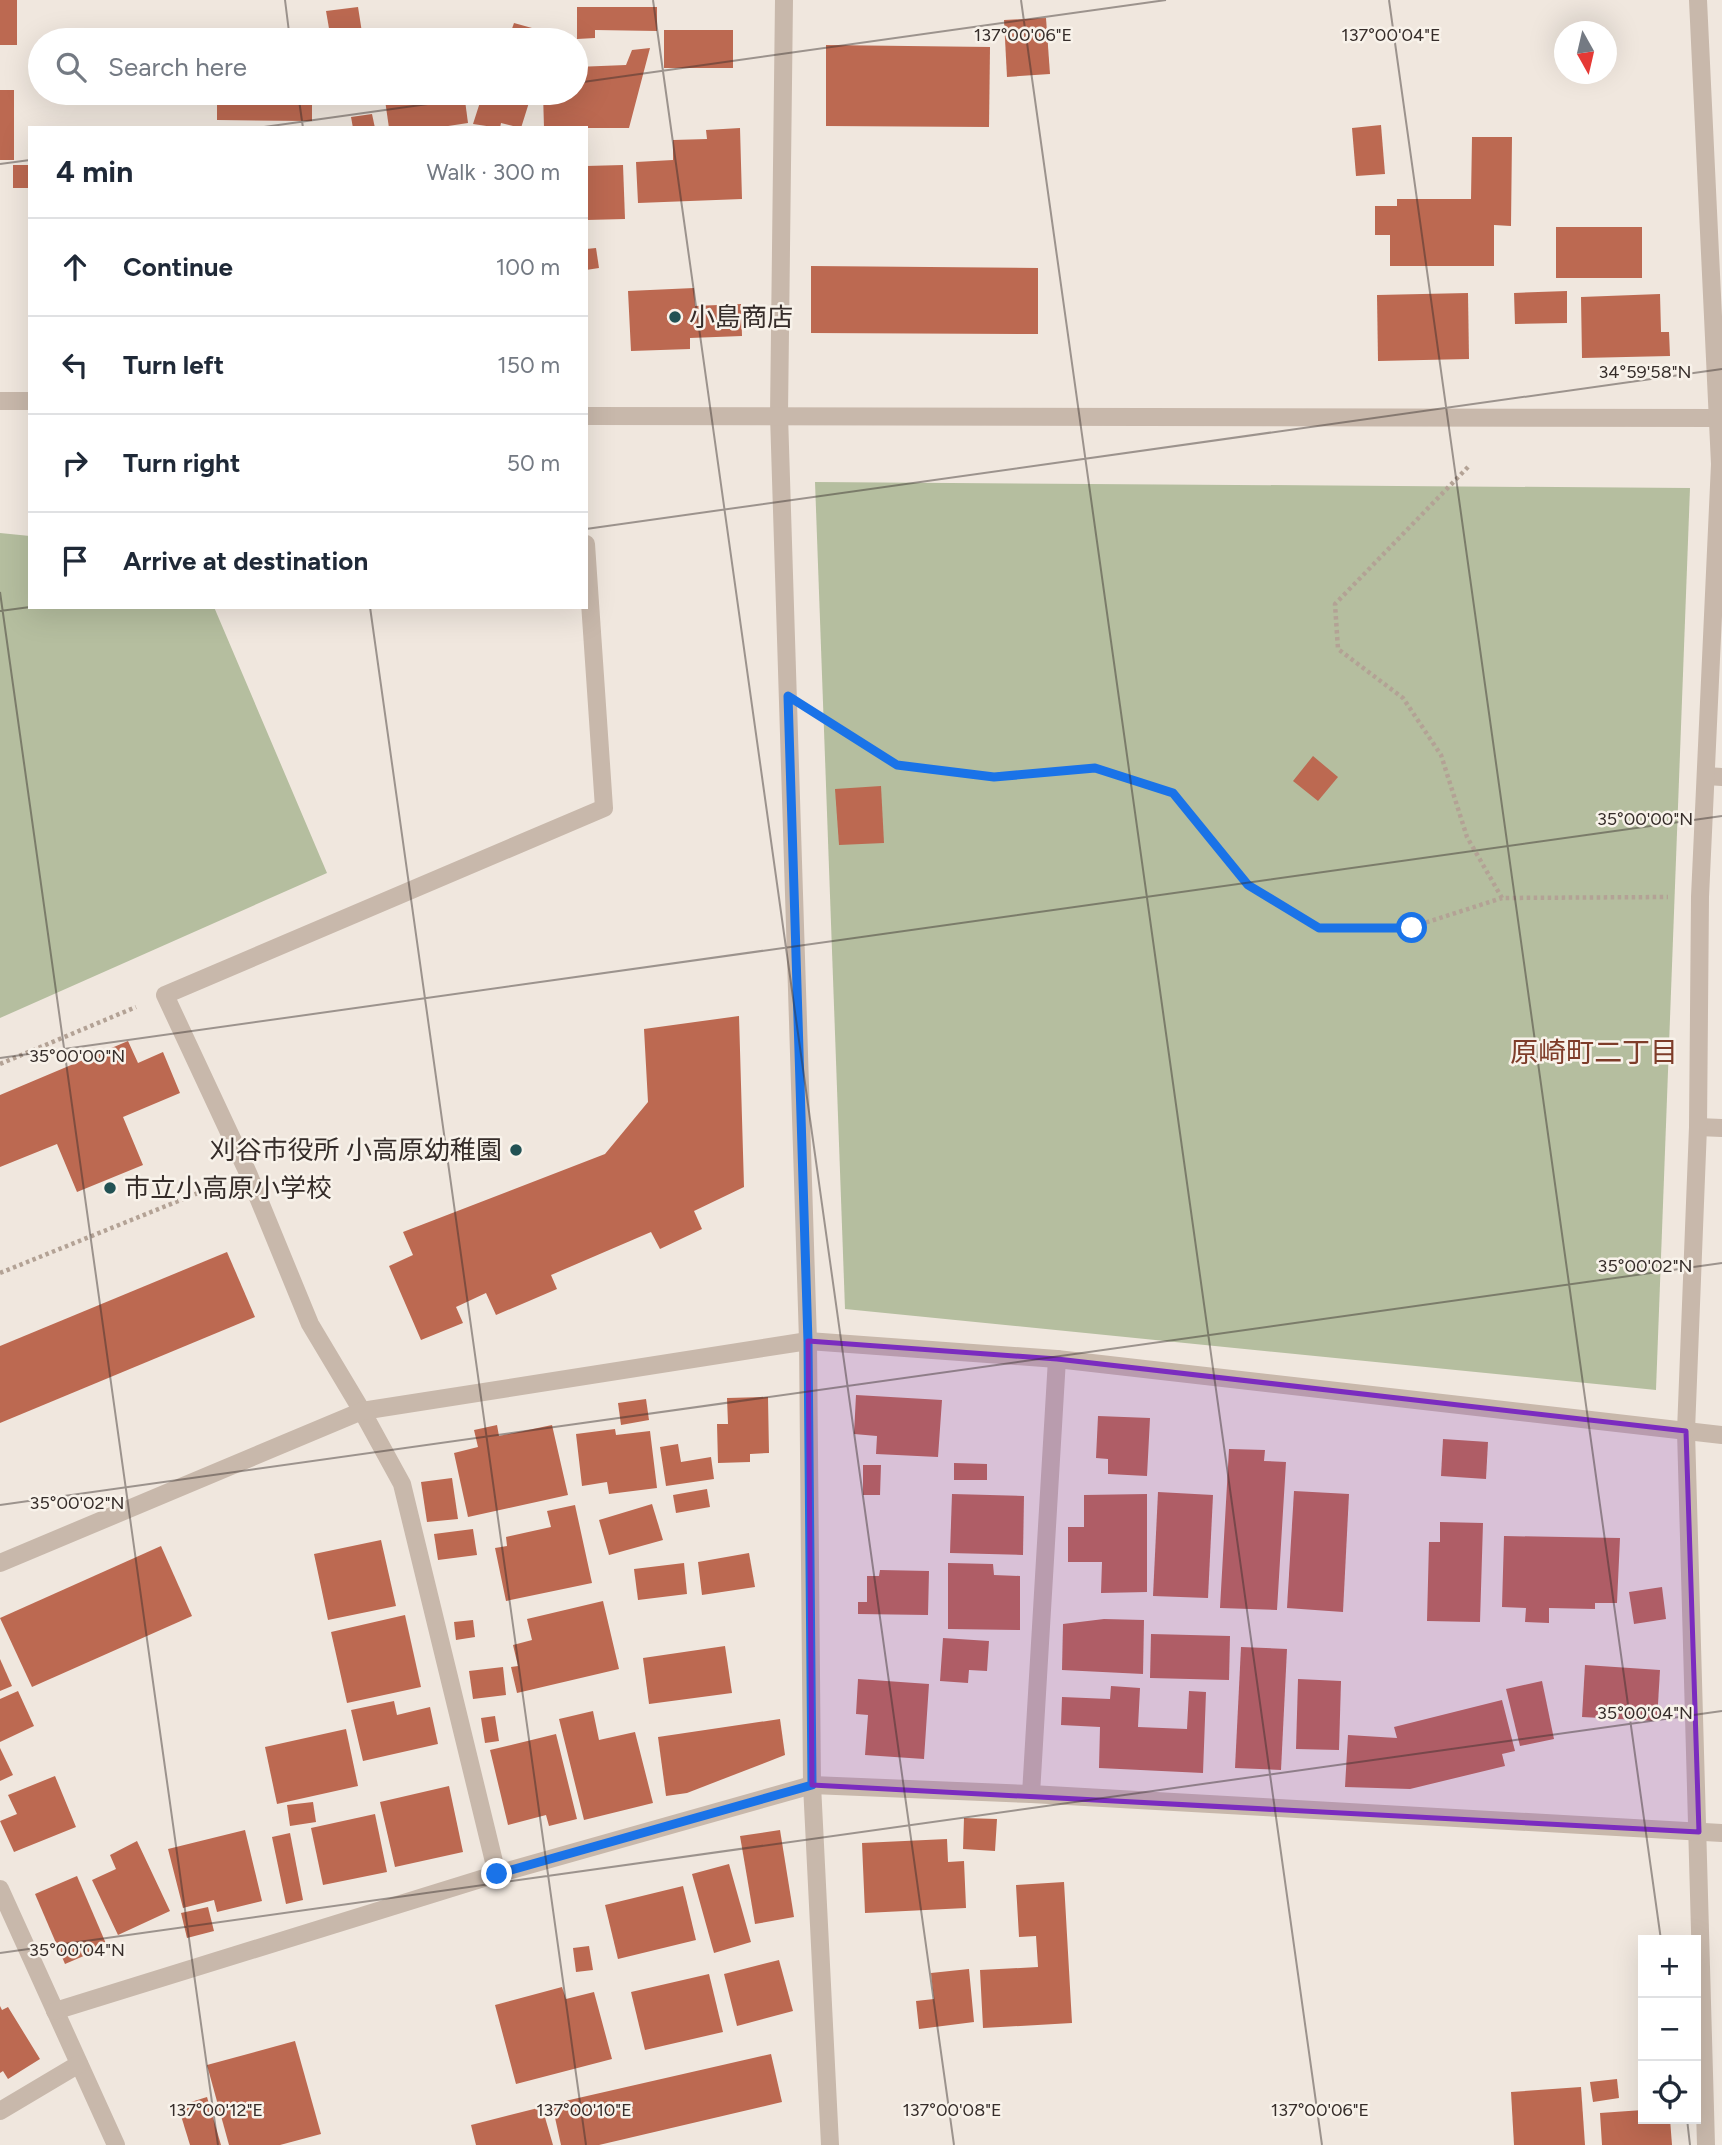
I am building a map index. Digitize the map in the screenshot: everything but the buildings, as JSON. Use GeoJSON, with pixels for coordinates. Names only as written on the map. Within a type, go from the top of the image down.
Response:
{"type":"FeatureCollection","features":[{"type":"Feature","properties":{"kind":"street"},"geometry":{"type":"LineString","coordinates":[[783,0],[779,415],[808,1342],[812,1785],[830,2145]]}},
{"type":"Feature","properties":{"kind":"street"},"geometry":{"type":"LineString","coordinates":[[1698,0],[1720,418],[1715,777],[1700,897],[1698,1127],[1686,1432],[1706,2145]]}},
{"type":"Feature","properties":{"kind":"street"},"geometry":{"type":"LineString","coordinates":[[0,401],[28,401]]}},
{"type":"Feature","properties":{"kind":"street"},"geometry":{"type":"LineString","coordinates":[[588,416],[1720,418]]}},
{"type":"Feature","properties":{"kind":"street"},"geometry":{"type":"LineString","coordinates":[[497,1874],[402,1484],[310,1324],[247,1173],[166,995],[604,808],[588,573]]}},
{"type":"Feature","properties":{"kind":"street"},"geometry":{"type":"LineString","coordinates":[[1698,1127],[1722,1128]]}},
{"type":"Feature","properties":{"kind":"street"},"geometry":{"type":"LineString","coordinates":[[0,1563],[362,1411],[808,1342],[1057,1359],[1722,1435]]}},
{"type":"Feature","properties":{"kind":"street"},"geometry":{"type":"LineString","coordinates":[[1031,1794],[1057,1359]]}},
{"type":"Feature","properties":{"kind":"street"},"geometry":{"type":"LineString","coordinates":[[55,2011],[497,1874],[812,1785],[1031,1794],[1722,1833]]}},
{"type":"Feature","properties":{"kind":"street"},"geometry":{"type":"LineString","coordinates":[[0,1889],[116,2145]]}},
{"type":"Feature","properties":{"kind":"street"},"geometry":{"type":"LineString","coordinates":[[0,2111],[79,2064]]}},
{"type":"Feature","properties":{"kind":"path"},"geometry":{"type":"LineString","coordinates":[[1468,467],[1335,604],[1338,649],[1403,698],[1441,755],[1467,837],[1502,898]]}},
{"type":"Feature","properties":{"kind":"path"},"geometry":{"type":"LineString","coordinates":[[788,696],[897,765],[994,777],[1095,768],[1173,793],[1248,885],[1319,928],[1412,928],[1502,898],[1700,897]]}},
{"type":"Feature","properties":{"kind":"path"},"geometry":{"type":"LineString","coordinates":[[0,1064],[166,995]]}},
{"type":"Feature","properties":{"kind":"path"},"geometry":{"type":"LineString","coordinates":[[0,1273],[247,1173]]}},
{"type":"Feature","properties":{"kind":"highlighted area"},"geometry":{"type":"Polygon","coordinates":[[[808,1341],[1057,1359],[1686,1431],[1699,1832],[812,1785],[808,1341]]]}},
{"type":"Feature","properties":{"kind":"green space"},"geometry":{"type":"Polygon","coordinates":[[[815,482],[1690,488],[1656,1390],[845,1309],[815,482]]]}},
{"type":"Feature","properties":{"kind":"green space"},"geometry":{"type":"Polygon","coordinates":[[[0,533],[28,536],[28,609],[215,609],[327,873],[0,1018],[0,533]]]}},
{"type":"Feature","properties":{"kind":"place","name":"小島商店"},"geometry":{"type":"Point","coordinates":[675,317]}},
{"type":"Feature","properties":{"kind":"place","name":"刈谷市役所 小高原幼稚園"},"geometry":{"type":"Point","coordinates":[516,1150]}},
{"type":"Feature","properties":{"kind":"place","name":"市立小高原小学校"},"geometry":{"type":"Point","coordinates":[110,1188]}},
{"type":"Feature","properties":{"kind":"district","name":"原崎町二丁目"},"geometry":{"type":"Point","coordinates":[1594,1052]}},
{"type":"Feature","properties":{"kind":"route"},"geometry":{"type":"LineString","coordinates":[[497,1874],[812,1785],[808,1342],[788,696],[897,765],[994,777],[1095,768],[1173,793],[1248,885],[1319,928],[1412,928]]}}]}
